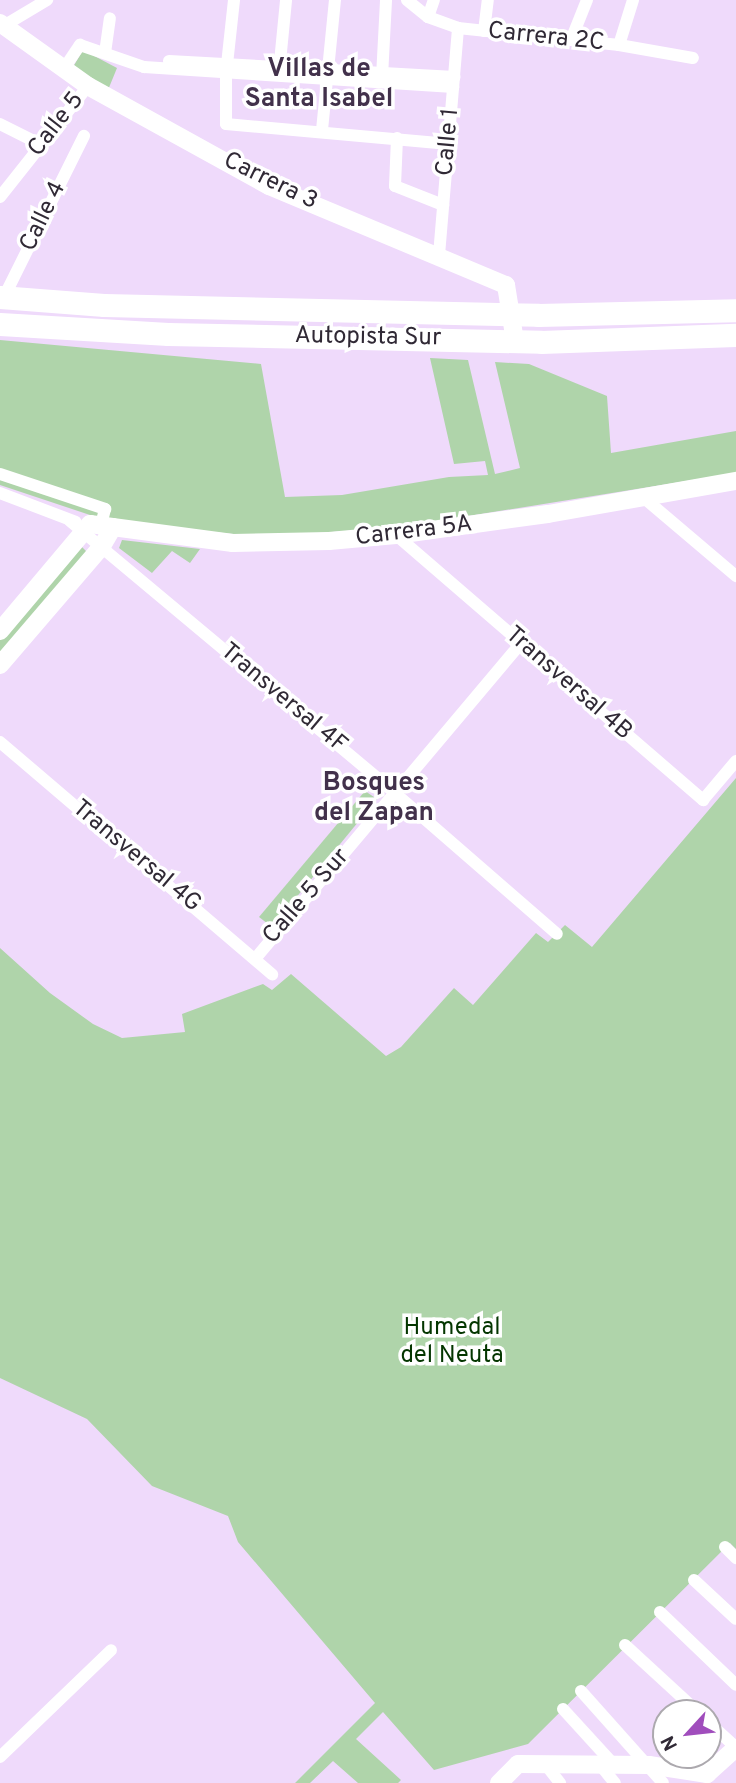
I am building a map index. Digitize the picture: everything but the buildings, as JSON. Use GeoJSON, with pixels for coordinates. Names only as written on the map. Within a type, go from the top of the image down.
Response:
{"type":"FeatureCollection","features":[{"type":"Feature","properties":{"kind":"highway","name":"Autopista Sur"},"geometry":{"type":"LineString","coordinates":[[2,297],[104,305],[512,315],[631,315],[736,310]]}},
{"type":"Feature","properties":{"kind":"highway","name":"Autopista Sur"},"geometry":{"type":"LineString","coordinates":[[0,324],[169,334],[515,341],[630,341],[736,335]]}},
{"type":"Feature","properties":{"kind":"main road","name":"Carrera 3"},"geometry":{"type":"LineString","coordinates":[[1,26],[65,67],[88,86],[269,186],[506,285],[515,341]]}},
{"type":"Feature","properties":{"kind":"main road","name":"Carrera 5A"},"geometry":{"type":"LineString","coordinates":[[92,526],[233,543],[316,542],[396,536],[736,481]]}},
{"type":"Feature","properties":{"kind":"main road"},"geometry":{"type":"LineString","coordinates":[[0,631],[92,526],[102,546],[0,665]]}},
{"type":"Feature","properties":{"kind":"main road"},"geometry":{"type":"LineString","coordinates":[[499,1783],[517,1764],[611,1772],[649,1765],[706,1780],[736,1748]]}},
{"type":"Feature","properties":{"kind":"street"},"geometry":{"type":"LineString","coordinates":[[234,0],[226,124],[322,130],[449,144]]}},
{"type":"Feature","properties":{"kind":"street"},"geometry":{"type":"LineString","coordinates":[[279,71],[286,0]]}},
{"type":"Feature","properties":{"kind":"street"},"geometry":{"type":"LineString","coordinates":[[322,130],[335,0]]}},
{"type":"Feature","properties":{"kind":"street"},"geometry":{"type":"LineString","coordinates":[[382,76],[386,0]]}},
{"type":"Feature","properties":{"kind":"street","name":"Carrera 2C"},"geometry":{"type":"LineString","coordinates":[[407,0],[428,17],[458,28],[618,45],[693,58]]}},
{"type":"Feature","properties":{"kind":"street"},"geometry":{"type":"LineString","coordinates":[[428,17],[434,0]]}},
{"type":"Feature","properties":{"kind":"street"},"geometry":{"type":"LineString","coordinates":[[484,31],[488,0]]}},
{"type":"Feature","properties":{"kind":"street"},"geometry":{"type":"LineString","coordinates":[[571,40],[587,0]]}},
{"type":"Feature","properties":{"kind":"street"},"geometry":{"type":"LineString","coordinates":[[618,45],[633,0]]}},
{"type":"Feature","properties":{"kind":"street"},"geometry":{"type":"LineString","coordinates":[[1,26],[42,1]]}},
{"type":"Feature","properties":{"kind":"street"},"geometry":{"type":"LineString","coordinates":[[105,53],[110,18]]}},
{"type":"Feature","properties":{"kind":"street","name":"Calle 1"},"geometry":{"type":"LineString","coordinates":[[439,255],[458,28]]}},
{"type":"Feature","properties":{"kind":"street"},"geometry":{"type":"LineString","coordinates":[[65,67],[80,45],[120,60],[454,82]]}},
{"type":"Feature","properties":{"kind":"street","name":"Calle 5"},"geometry":{"type":"LineString","coordinates":[[0,197],[88,86]]}},
{"type":"Feature","properties":{"kind":"street"},"geometry":{"type":"LineString","coordinates":[[0,124],[42,145]]}},
{"type":"Feature","properties":{"kind":"street","name":"Calle 4"},"geometry":{"type":"LineString","coordinates":[[2,297],[84,136]]}},
{"type":"Feature","properties":{"kind":"street"},"geometry":{"type":"LineString","coordinates":[[397,138],[395,186],[443,205]]}},
{"type":"Feature","properties":{"kind":"street"},"geometry":{"type":"LineString","coordinates":[[0,474],[105,509],[92,526],[0,493]]}},
{"type":"Feature","properties":{"kind":"street"},"geometry":{"type":"LineString","coordinates":[[644,498],[736,576]]}},
{"type":"Feature","properties":{"kind":"street","name":"Transversal 4B"},"geometry":{"type":"LineString","coordinates":[[396,536],[703,800],[736,761]]}},
{"type":"Feature","properties":{"kind":"street","name":"Transversal 4F"},"geometry":{"type":"LineString","coordinates":[[102,546],[396,793],[556,934]]}},
{"type":"Feature","properties":{"kind":"street","name":"Calle 5 Sur"},"geometry":{"type":"LineString","coordinates":[[255,959],[521,643]]}},
{"type":"Feature","properties":{"kind":"street","name":"Transversal 4G"},"geometry":{"type":"LineString","coordinates":[[0,742],[272,974]]}},
{"type":"Feature","properties":{"kind":"street"},"geometry":{"type":"LineString","coordinates":[[726,1547],[736,1558]]}},
{"type":"Feature","properties":{"kind":"street"},"geometry":{"type":"LineString","coordinates":[[694,1580],[736,1619]]}},
{"type":"Feature","properties":{"kind":"street"},"geometry":{"type":"LineString","coordinates":[[660,1612],[736,1685]]}},
{"type":"Feature","properties":{"kind":"street"},"geometry":{"type":"LineString","coordinates":[[625,1644],[684,1699]]}},
{"type":"Feature","properties":{"kind":"street"},"geometry":{"type":"LineString","coordinates":[[0,1757],[111,1650]]}},
{"type":"Feature","properties":{"kind":"street"},"geometry":{"type":"LineString","coordinates":[[581,1691],[663,1783]]}},
{"type":"Feature","properties":{"kind":"street"},"geometry":{"type":"LineString","coordinates":[[563,1709],[611,1772]]}},
{"type":"Feature","properties":{"kind":"street"},"geometry":{"type":"LineString","coordinates":[[722,1734],[736,1748]]}},
{"type":"Feature","properties":{"kind":"street"},"geometry":{"type":"LineString","coordinates":[[546,1765],[561,1783]]}},
{"type":"Feature","properties":{"kind":"green space"},"geometry":{"type":"Polygon","coordinates":[[[83,50],[117,68],[108,90],[73,67],[83,50]]]}},
{"type":"Feature","properties":{"kind":"green space"},"geometry":{"type":"Polygon","coordinates":[[[0,340],[261,364],[285,497],[342,495],[449,477],[488,475],[485,461],[454,464],[430,358],[468,360],[495,474],[520,468],[495,362],[529,364],[607,396],[611,453],[736,431],[736,473],[400,527],[264,537],[111,522],[0,485],[0,340]]]}},
{"type":"Feature","properties":{"kind":"green space"},"geometry":{"type":"Polygon","coordinates":[[[122,540],[200,549],[190,563],[172,551],[152,573],[119,548],[122,540]]]}},
{"type":"Feature","properties":{"kind":"green space"},"geometry":{"type":"Polygon","coordinates":[[[81,546],[87,552],[0,653],[0,640],[81,546]]]}},
{"type":"Feature","properties":{"kind":"green space","name":"Humedal del Neuta"},"geometry":{"type":"Polygon","coordinates":[[[736,778],[736,1549],[730,1543],[528,1744],[434,1770],[383,1712],[356,1739],[401,1780],[398,1783],[358,1783],[333,1761],[310,1783],[295,1783],[375,1703],[238,1542],[228,1516],[152,1486],[87,1419],[0,1378],[0,948],[50,993],[93,1024],[122,1038],[185,1032],[182,1014],[263,984],[272,990],[291,974],[386,1056],[401,1047],[454,988],[473,1005],[536,933],[548,942],[565,925],[592,947],[736,778]]]}},
{"type":"Feature","properties":{"kind":"green space"},"geometry":{"type":"Polygon","coordinates":[[[365,791],[377,799],[272,927],[259,917],[365,791]]]}},
{"type":"Feature","properties":{"kind":"district","name":"Villas de Santa Isabel"},"geometry":{"type":"Point","coordinates":[319,85]}},
{"type":"Feature","properties":{"kind":"district","name":"Bosques del Zapan"},"geometry":{"type":"Point","coordinates":[374,799]}}]}
